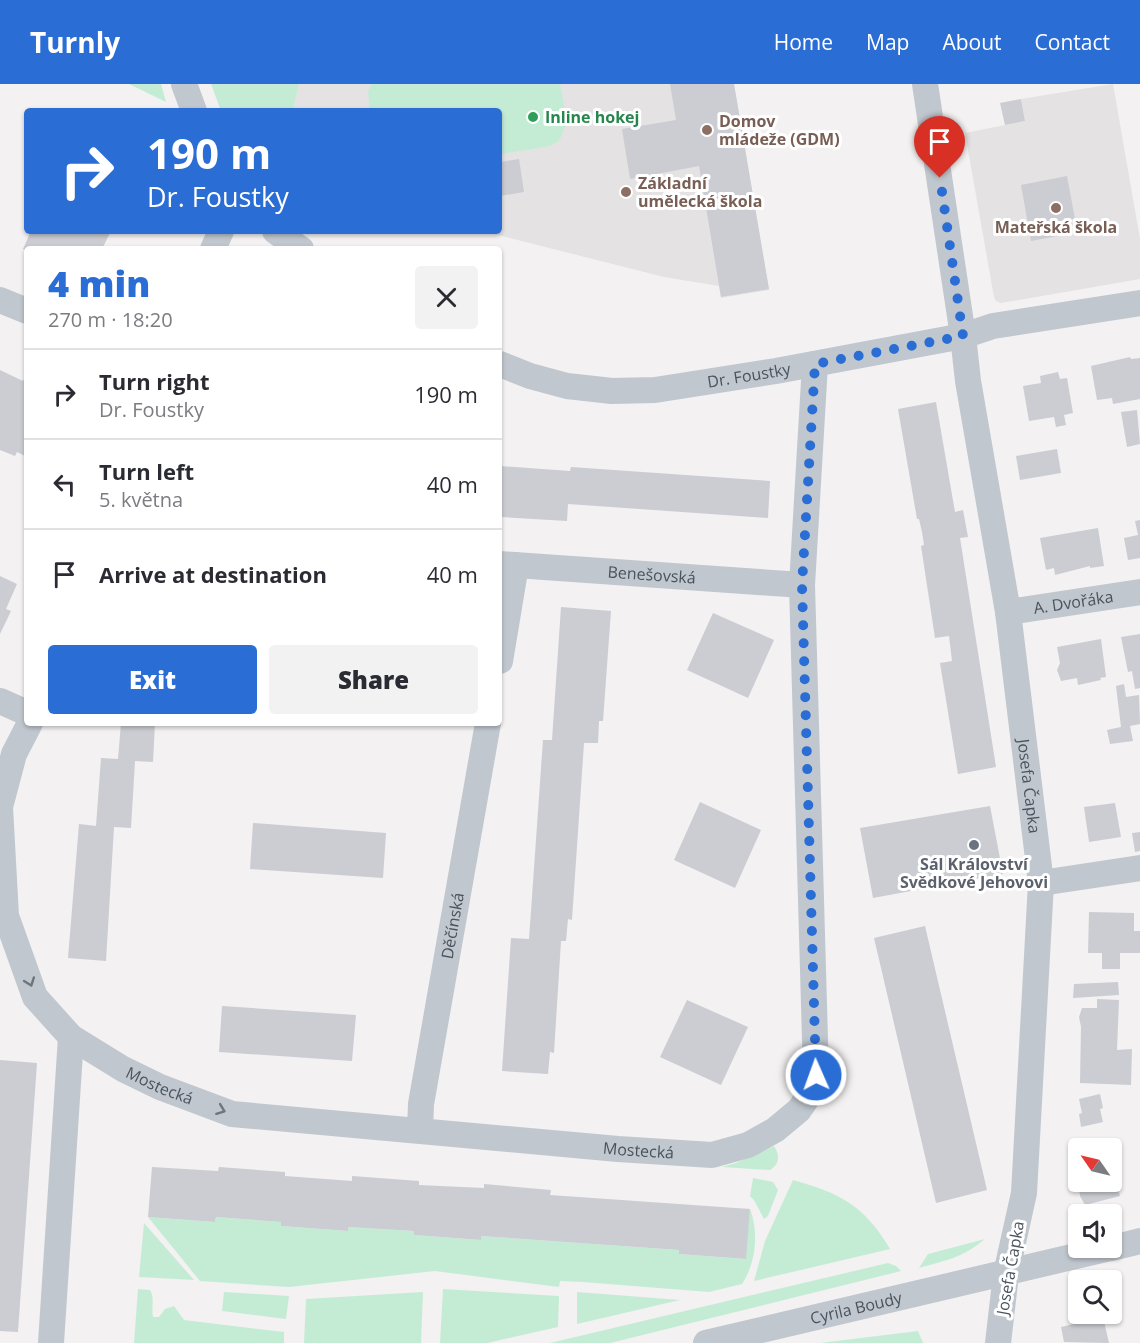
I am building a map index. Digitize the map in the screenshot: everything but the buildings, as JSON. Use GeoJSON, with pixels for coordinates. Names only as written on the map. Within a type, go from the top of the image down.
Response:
{"type":"FeatureCollection","features":[{"type":"Feature","properties":{"kind":"street"},"geometry":{"type":"LineString","coordinates":[[184,84],[193,108]]}},
{"type":"Feature","properties":{"kind":"street","name":"Josefa Čapka"},"geometry":{"type":"LineString","coordinates":[[925,84],[968,381],[1008,612],[1041,883],[1024,1193],[1006,1274],[998,1343]]}},
{"type":"Feature","properties":{"kind":"street"},"geometry":{"type":"LineString","coordinates":[[280,234],[298,246]]}},
{"type":"Feature","properties":{"kind":"street"},"geometry":{"type":"LineString","coordinates":[[0,300],[24,310]]}},
{"type":"Feature","properties":{"kind":"street","name":"Dr. Foustky"},"geometry":{"type":"LineString","coordinates":[[502,365],[530,376],[567,386],[612,391],[655,390],[815,364],[963,336],[993,326],[1140,303]]}},
{"type":"Feature","properties":{"kind":"street","name":"Mostecká"},"geometry":{"type":"LineString","coordinates":[[28,726],[14,754],[0,807],[6,916],[35,997],[70,1037],[123,1069],[160,1087],[232,1114],[618,1149],[712,1155],[748,1145],[775,1130],[799,1110],[810,1094],[816,1075],[802,585],[815,364]]}},
{"type":"Feature","properties":{"kind":"street"},"geometry":{"type":"LineString","coordinates":[[502,637],[508,564]]}},
{"type":"Feature","properties":{"kind":"street","name":"Benešovská"},"geometry":{"type":"LineString","coordinates":[[508,564],[802,585]]}},
{"type":"Feature","properties":{"kind":"street","name":"A. Dvořáka"},"geometry":{"type":"LineString","coordinates":[[1008,612],[1140,592]]}},
{"type":"Feature","properties":{"kind":"street"},"geometry":{"type":"LineString","coordinates":[[0,701],[24,712]]}},
{"type":"Feature","properties":{"kind":"street","name":"Děčínská"},"geometry":{"type":"LineString","coordinates":[[420,1130],[421,1104],[487,726]]}},
{"type":"Feature","properties":{"kind":"street"},"geometry":{"type":"LineString","coordinates":[[1041,883],[1140,868]]}},
{"type":"Feature","properties":{"kind":"street"},"geometry":{"type":"LineString","coordinates":[[0,965],[15,942]]}},
{"type":"Feature","properties":{"kind":"street"},"geometry":{"type":"LineString","coordinates":[[51,1343],[70,1037]]}},
{"type":"Feature","properties":{"kind":"street","name":"Cyrila Boudy"},"geometry":{"type":"LineString","coordinates":[[1122,1245],[1140,1241]]}},
{"type":"Feature","properties":{"kind":"street","name":"Cyrila Boudy"},"geometry":{"type":"LineString","coordinates":[[706,1343],[1071,1258]]}},
{"type":"Feature","properties":{"kind":"shaded area","name":"Základní umělecká škola"},"geometry":{"type":"Polygon","coordinates":[[[299,84],[734,84],[769,290],[721,298],[719,286],[664,277],[494,234],[502,234],[502,108],[294,108],[299,84]]]}},
{"type":"Feature","properties":{"kind":"shaded area","name":"Mateřská škola"},"geometry":{"type":"Polygon","coordinates":[[[1113,84],[1140,239],[1140,279],[1001,303],[996,301],[965,133],[1025,121],[1021,99],[1113,84]]]}},
{"type":"Feature","properties":{"kind":"green space"},"geometry":{"type":"Polygon","coordinates":[[[129,84],[161,84],[166,102],[129,84]]]}},
{"type":"Feature","properties":{"kind":"green space"},"geometry":{"type":"Polygon","coordinates":[[[211,84],[299,84],[294,108],[220,108],[211,84]]]}},
{"type":"Feature","properties":{"kind":"green space","name":"Inline hokej"},"geometry":{"type":"Polygon","coordinates":[[[372,84],[560,84],[567,122],[559,141],[550,146],[502,154],[502,108],[370,108],[368,91],[372,84]]]}},
{"type":"Feature","properties":{"kind":"green space"},"geometry":{"type":"Polygon","coordinates":[[[774,1146],[778,1159],[776,1165],[770,1170],[722,1167],[736,1163],[774,1146]]]}},
{"type":"Feature","properties":{"kind":"green space"},"geometry":{"type":"Polygon","coordinates":[[[753,1178],[773,1182],[778,1190],[768,1216],[764,1219],[750,1196],[753,1178]]]}},
{"type":"Feature","properties":{"kind":"green space"},"geometry":{"type":"Polygon","coordinates":[[[793,1180],[824,1190],[850,1203],[871,1222],[890,1249],[754,1281],[765,1241],[793,1180]]]}},
{"type":"Feature","properties":{"kind":"green space"},"geometry":{"type":"Polygon","coordinates":[[[750,1209],[755,1227],[755,1247],[747,1276],[742,1284],[709,1292],[560,1281],[559,1287],[435,1271],[289,1287],[200,1281],[148,1217],[215,1222],[216,1217],[281,1222],[281,1226],[347,1231],[348,1227],[414,1231],[414,1235],[480,1240],[481,1236],[679,1250],[679,1254],[745,1259],[750,1209]]]}},
{"type":"Feature","properties":{"kind":"green space"},"geometry":{"type":"Polygon","coordinates":[[[144,1223],[194,1280],[139,1277],[144,1223]]]}},
{"type":"Feature","properties":{"kind":"green space"},"geometry":{"type":"Polygon","coordinates":[[[985,1239],[961,1254],[919,1268],[928,1254],[985,1239]]]}},
{"type":"Feature","properties":{"kind":"green space"},"geometry":{"type":"Polygon","coordinates":[[[888,1263],[901,1271],[610,1343],[550,1343],[888,1263]]]}},
{"type":"Feature","properties":{"kind":"green space"},"geometry":{"type":"Polygon","coordinates":[[[138,1289],[150,1290],[153,1317],[159,1317],[165,1309],[174,1306],[184,1320],[284,1332],[284,1343],[134,1343],[138,1289]]]}},
{"type":"Feature","properties":{"kind":"green space"},"geometry":{"type":"Polygon","coordinates":[[[443,1289],[559,1296],[558,1327],[487,1343],[440,1343],[443,1289]]]}},
{"type":"Feature","properties":{"kind":"green space"},"geometry":{"type":"Polygon","coordinates":[[[224,1292],[289,1296],[286,1319],[222,1311],[224,1292]]]}},
{"type":"Feature","properties":{"kind":"green space"},"geometry":{"type":"Polygon","coordinates":[[[423,1292],[421,1343],[304,1343],[306,1299],[423,1292]]]}},
{"type":"Feature","properties":{"kind":"green space"},"geometry":{"type":"Polygon","coordinates":[[[577,1292],[680,1300],[577,1324],[577,1292]]]}},
{"type":"Feature","properties":{"kind":"green space"},"geometry":{"type":"Polygon","coordinates":[[[918,1331],[923,1343],[820,1343],[918,1331]]]}},
{"type":"Feature","properties":{"kind":"place","name":"Inline hokej"},"geometry":{"type":"Point","coordinates":[533,117]}},
{"type":"Feature","properties":{"kind":"place","name":"Domov mládeže (GDM)"},"geometry":{"type":"Point","coordinates":[707,130]}},
{"type":"Feature","properties":{"kind":"place","name":"Základní umělecká škola"},"geometry":{"type":"Point","coordinates":[626,192]}},
{"type":"Feature","properties":{"kind":"place","name":"Mateřská škola"},"geometry":{"type":"Point","coordinates":[1056,208]}},
{"type":"Feature","properties":{"kind":"place","name":"Sál Království Svědkové Jehovovi"},"geometry":{"type":"Point","coordinates":[974,845]}},
{"type":"Feature","properties":{"kind":"route"},"geometry":{"type":"LineString","coordinates":[[816,1075],[802,585],[815,364],[963,336],[940,178]]}}]}
